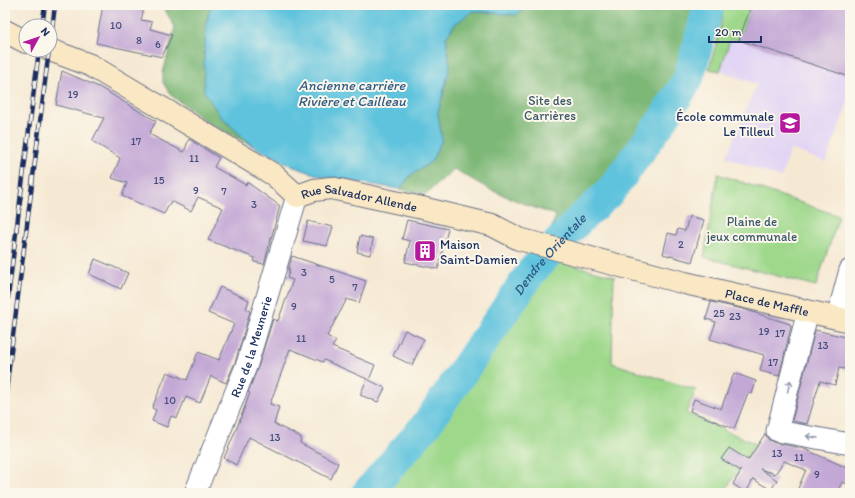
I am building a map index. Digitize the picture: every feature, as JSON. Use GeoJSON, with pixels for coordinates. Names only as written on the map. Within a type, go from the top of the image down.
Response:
{"type":"FeatureCollection","features":[{"type":"Feature","properties":{"kind":"street"},"geometry":{"type":"LineString","coordinates":[[5,31],[18,38]]}},
{"type":"Feature","properties":{"kind":"street","name":"Rue Salvador Allende"},"geometry":{"type":"LineString","coordinates":[[58,53],[90,65],[110,76],[274,175],[297,196],[314,190],[331,188],[492,225],[519,239],[698,286]]}},
{"type":"Feature","properties":{"kind":"street","name":"Rue de la Meunerie"},"geometry":{"type":"LineString","coordinates":[[195,493],[247,364],[297,196]]}},
{"type":"Feature","properties":{"kind":"street","name":"Place de Maffle"},"geometry":{"type":"LineString","coordinates":[[698,286],[843,319],[850,270]]}},
{"type":"Feature","properties":{"kind":"street"},"geometry":{"type":"LineString","coordinates":[[808,311],[777,431],[850,444]]}},
{"type":"Feature","properties":{"kind":"shaded area","name":"École communale Le Tilleul"},"geometry":{"type":"Polygon","coordinates":[[[731,40],[739,40],[850,77],[850,97],[826,162],[790,149],[781,178],[726,157],[757,84],[720,71],[731,40]]]}},
{"type":"Feature","properties":{"kind":"green space"},"geometry":{"type":"Polygon","coordinates":[[[162,5],[211,5],[206,24],[204,59],[220,116],[253,146],[208,123],[172,96],[163,83],[163,73],[175,27],[162,5]]]}},
{"type":"Feature","properties":{"kind":"green space","name":"Site des Carrières"},"geometry":{"type":"Polygon","coordinates":[[[530,5],[709,5],[688,79],[662,121],[610,192],[566,234],[550,233],[556,215],[529,206],[489,189],[454,169],[426,194],[400,189],[410,176],[431,162],[442,140],[438,113],[450,67],[446,37],[455,24],[473,11],[516,15],[530,5]]]}},
{"type":"Feature","properties":{"kind":"green space"},"geometry":{"type":"Polygon","coordinates":[[[724,5],[751,5],[739,40],[730,40],[720,71],[709,69],[719,34],[724,5]]]}},
{"type":"Feature","properties":{"kind":"green space","name":"Plaine de jeux communale"},"geometry":{"type":"Polygon","coordinates":[[[718,174],[839,216],[816,286],[704,257],[718,174]]]}},
{"type":"Feature","properties":{"kind":"green space"},"geometry":{"type":"Polygon","coordinates":[[[550,259],[614,276],[612,363],[696,390],[686,413],[756,444],[723,493],[367,493],[426,425],[550,259]]]}},
{"type":"Feature","properties":{"kind":"water","name":"Ancienne carrière Rivière et Cailleau"},"geometry":{"type":"Polygon","coordinates":[[[211,5],[530,5],[516,15],[473,11],[455,24],[446,37],[450,67],[438,113],[442,140],[431,162],[410,176],[400,189],[324,177],[294,167],[253,146],[220,116],[204,91],[206,24],[211,5]]]}},
{"type":"Feature","properties":{"kind":"building"},"geometry":{"type":"Polygon","coordinates":[[[103,5],[122,7],[125,5],[145,5],[141,20],[152,22],[150,29],[172,35],[162,57],[96,43],[103,5]]]}},
{"type":"Feature","properties":{"kind":"building"},"geometry":{"type":"Polygon","coordinates":[[[751,5],[850,5],[850,77],[739,40],[751,5]]]}},
{"type":"Feature","properties":{"kind":"building"},"geometry":{"type":"Polygon","coordinates":[[[62,71],[99,87],[156,121],[149,134],[184,152],[189,139],[219,158],[214,167],[246,185],[247,182],[280,206],[264,264],[254,262],[255,258],[208,240],[223,208],[198,197],[191,211],[171,201],[164,214],[122,196],[127,183],[112,178],[120,158],[92,141],[104,118],[56,105],[62,71]]]}},
{"type":"Feature","properties":{"kind":"building"},"geometry":{"type":"Polygon","coordinates":[[[689,216],[704,220],[692,262],[663,254],[668,233],[676,235],[678,229],[685,231],[689,216]]]}},
{"type":"Feature","properties":{"kind":"building","name":"Maison Saint-Damien"},"geometry":{"type":"Polygon","coordinates":[[[407,220],[448,229],[438,269],[405,262],[410,241],[402,239],[407,220]]]}},
{"type":"Feature","properties":{"kind":"building"},"geometry":{"type":"Polygon","coordinates":[[[308,221],[333,227],[327,246],[303,241],[308,221]]]}},
{"type":"Feature","properties":{"kind":"building"},"geometry":{"type":"Polygon","coordinates":[[[360,236],[373,239],[370,255],[357,252],[360,236]]]}},
{"type":"Feature","properties":{"kind":"building"},"geometry":{"type":"Polygon","coordinates":[[[292,256],[366,281],[359,303],[347,299],[327,336],[336,341],[332,347],[375,365],[369,380],[385,388],[378,402],[360,395],[367,379],[324,360],[323,362],[290,349],[270,404],[279,407],[274,424],[301,437],[300,443],[338,463],[331,479],[249,437],[236,465],[224,458],[250,393],[248,392],[258,367],[273,319],[278,321],[293,280],[287,278],[292,256]]]}},
{"type":"Feature","properties":{"kind":"building"},"geometry":{"type":"Polygon","coordinates":[[[95,259],[128,273],[121,289],[89,274],[95,259]]]}},
{"type":"Feature","properties":{"kind":"building"},"geometry":{"type":"Polygon","coordinates":[[[220,287],[249,300],[246,309],[250,311],[236,360],[226,383],[211,376],[200,403],[186,397],[177,418],[171,416],[167,427],[152,421],[156,410],[152,408],[167,372],[187,380],[198,352],[219,360],[234,324],[208,313],[220,287]]]}},
{"type":"Feature","properties":{"kind":"building"},"geometry":{"type":"Polygon","coordinates":[[[711,302],[743,309],[790,324],[791,327],[779,376],[760,371],[764,355],[710,339],[716,322],[706,319],[711,302]]]}},
{"type":"Feature","properties":{"kind":"building"},"geometry":{"type":"Polygon","coordinates":[[[405,330],[424,339],[412,365],[393,356],[405,330]]]}},
{"type":"Feature","properties":{"kind":"building"},"geometry":{"type":"Polygon","coordinates":[[[815,330],[850,338],[850,370],[839,368],[835,385],[820,381],[807,424],[792,421],[815,330]]]}},
{"type":"Feature","properties":{"kind":"building"},"geometry":{"type":"Polygon","coordinates":[[[734,373],[756,381],[752,394],[748,393],[734,429],[690,411],[694,399],[721,409],[734,373]]]}},
{"type":"Feature","properties":{"kind":"building"},"geometry":{"type":"Polygon","coordinates":[[[765,434],[769,440],[775,443],[802,448],[850,469],[850,485],[842,482],[837,493],[796,493],[806,470],[784,461],[775,474],[760,469],[777,480],[771,490],[753,479],[746,493],[733,484],[741,471],[721,459],[729,448],[748,460],[765,434]]]}},
{"type":"Feature","properties":{"kind":"waterway","name":"Dendre Orientale"},"geometry":{"type":"LineString","coordinates":[[367,493],[426,425],[532,271],[578,221],[610,192],[662,121],[688,79],[709,5]]}},
{"type":"Feature","properties":{"kind":"railway"},"geometry":{"type":"LineString","coordinates":[[43,18],[45,5]]}},
{"type":"Feature","properties":{"kind":"railway"},"geometry":{"type":"LineString","coordinates":[[53,18],[55,5]]}},
{"type":"Feature","properties":{"kind":"railway"},"geometry":{"type":"LineString","coordinates":[[5,321],[38,58]]}},
{"type":"Feature","properties":{"kind":"railway"},"geometry":{"type":"LineString","coordinates":[[5,399],[48,58]]}},
{"type":"Feature","properties":{"kind":"place","name":"École communale Le Tilleul"},"geometry":{"type":"Point","coordinates":[790,123]}},
{"type":"Feature","properties":{"kind":"place","name":"Maison Saint-Damien"},"geometry":{"type":"Point","coordinates":[425,251]}}]}
